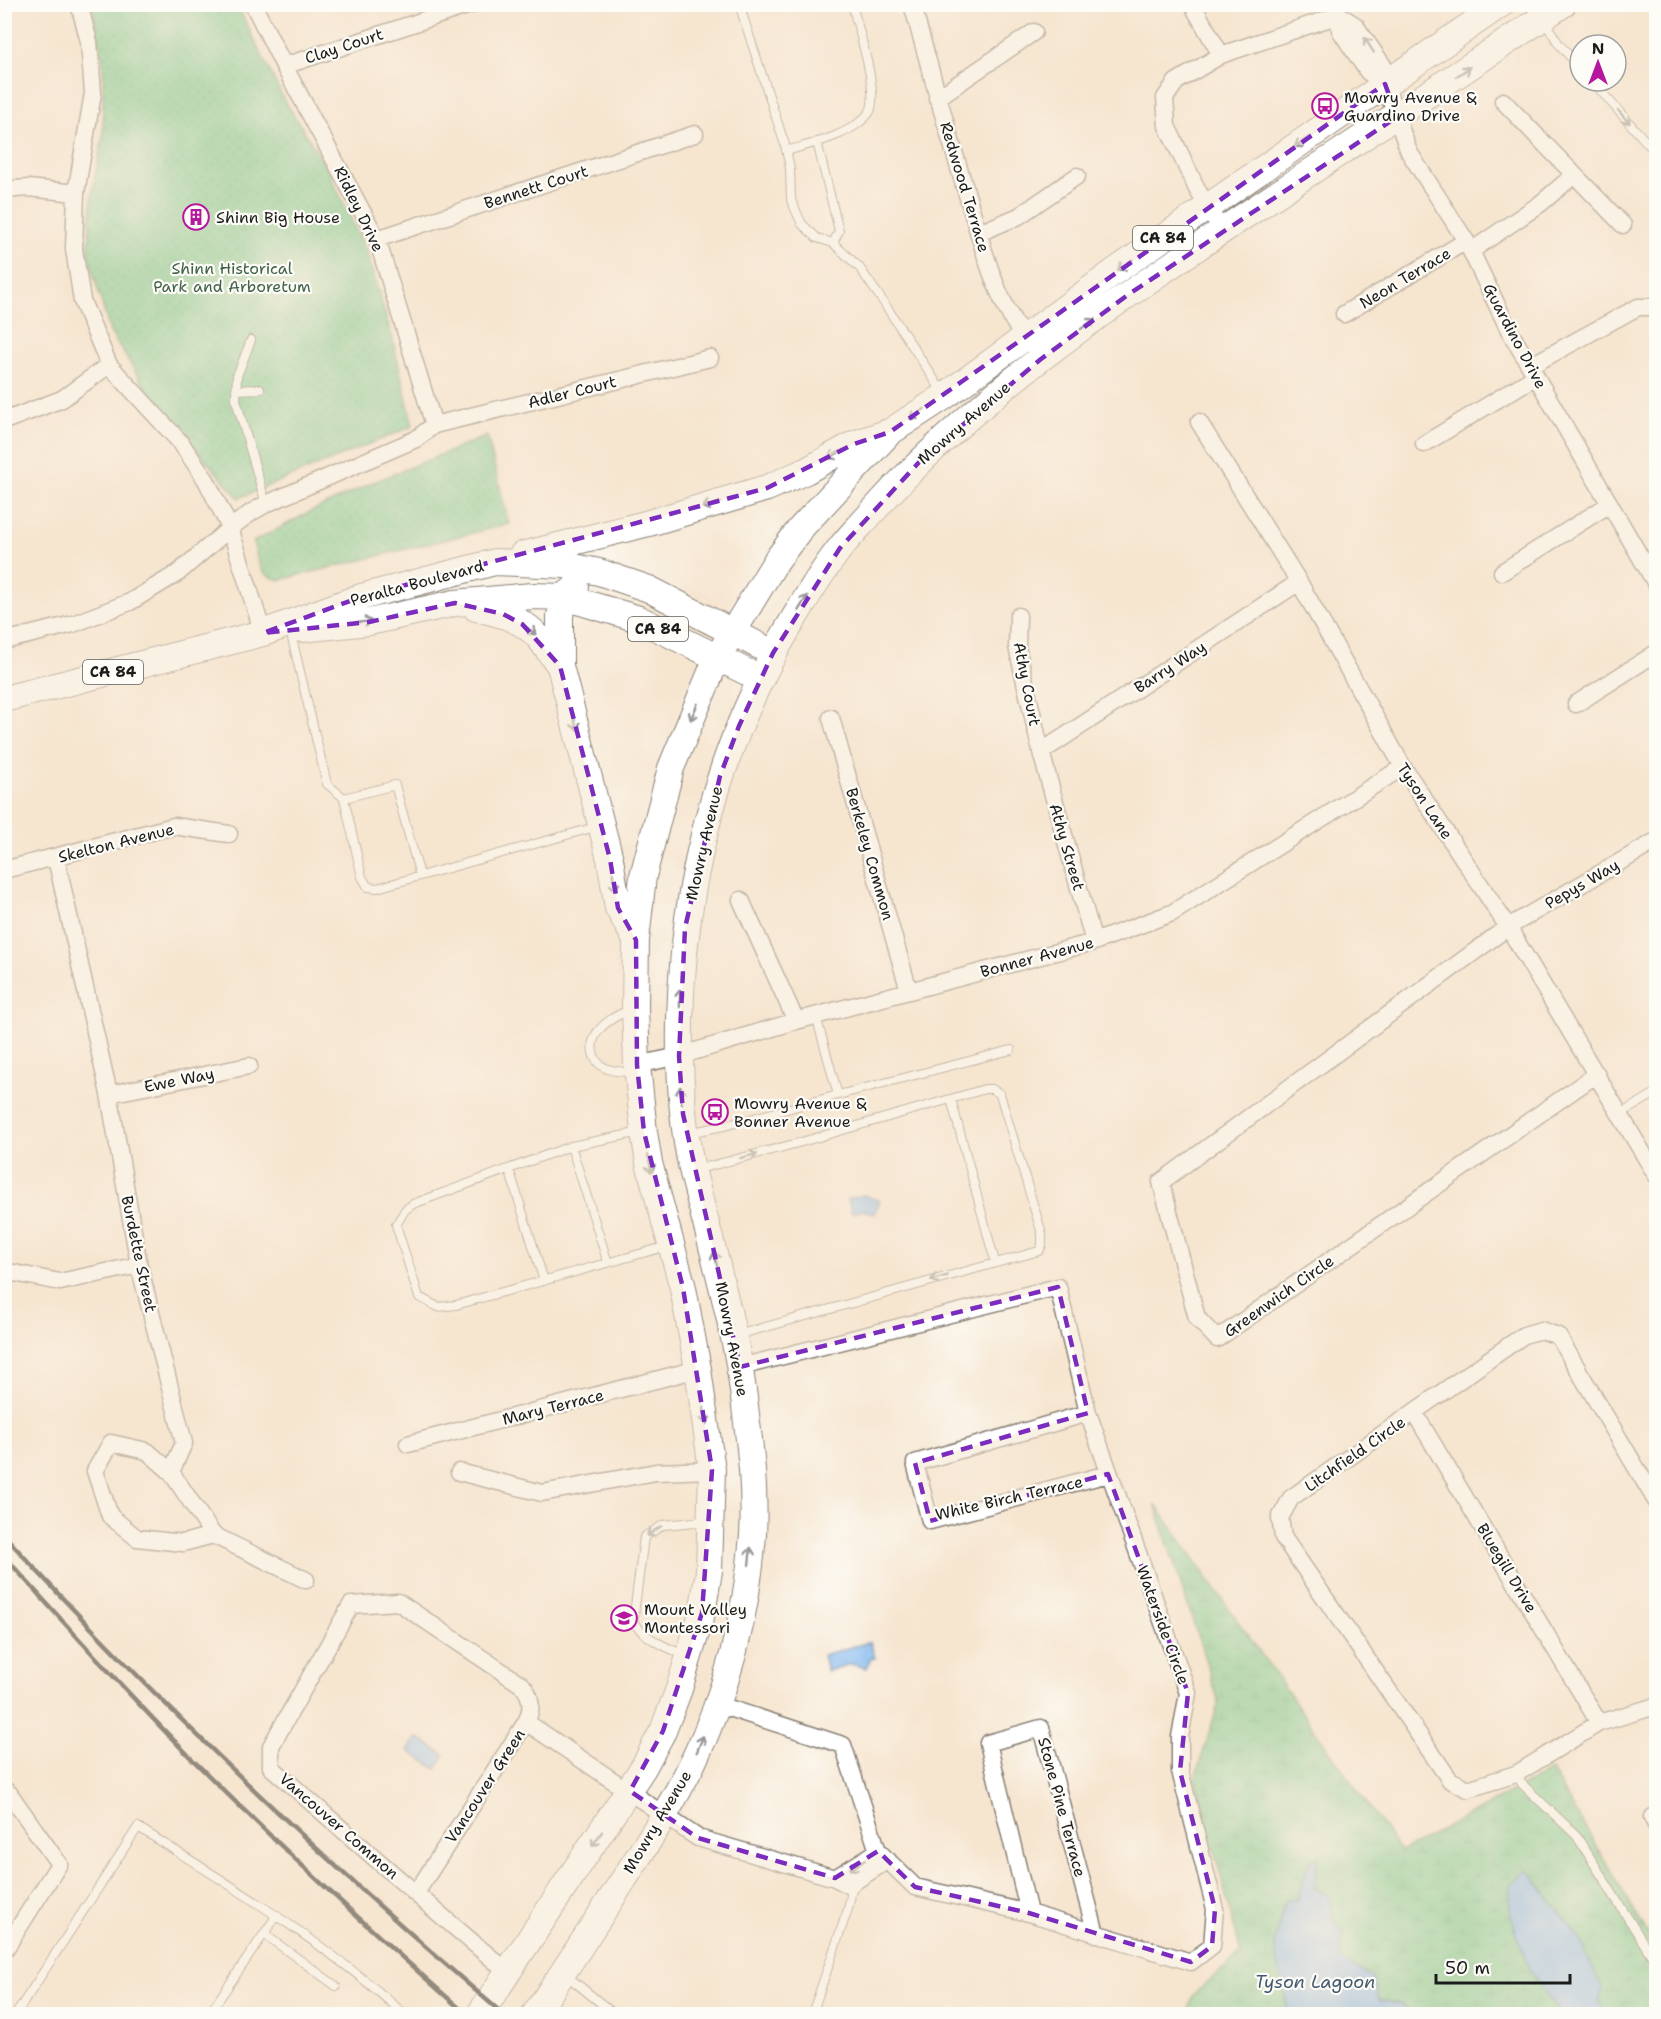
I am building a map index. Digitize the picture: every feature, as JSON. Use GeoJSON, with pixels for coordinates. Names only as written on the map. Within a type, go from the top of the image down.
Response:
{"type":"FeatureCollection","features":[{"type":"Feature","properties":{"kind":"main road","name":"Mowry Avenue"},"geometry":{"type":"LineString","coordinates":[[480,2014],[630,1791],[663,1731],[690,1658],[702,1613],[709,1571],[712,1470],[698,1369],[683,1288],[649,1163],[644,1132],[635,1007],[636,940],[643,876],[671,768],[717,658],[776,561],[800,530],[890,432],[945,396],[1023,337],[1501,4]]}},
{"type":"Feature","properties":{"kind":"main road","name":"Mowry Avenue"},"geometry":{"type":"LineString","coordinates":[[535,2014],[665,1815],[696,1756],[734,1648],[746,1591],[753,1531],[750,1445],[734,1336],[685,1133],[679,1056],[681,984],[685,928],[694,873],[720,776],[739,726],[773,653],[840,548],[899,482],[978,408],[1129,294],[1563,4]]}},
{"type":"Feature","properties":{"kind":"main road"},"geometry":{"type":"LineString","coordinates":[[495,562],[649,523],[767,488],[806,471],[854,444],[890,432]]}},
{"type":"Feature","properties":{"kind":"main road","name":"Peralta Boulevard"},"geometry":{"type":"LineString","coordinates":[[4,699],[263,633],[361,597],[495,562],[564,565],[599,572],[650,589],[773,653]]}},
{"type":"Feature","properties":{"kind":"main road"},"geometry":{"type":"LineString","coordinates":[[599,572],[576,586],[564,597],[560,616],[560,666],[610,859],[618,908],[636,940]]}},
{"type":"Feature","properties":{"kind":"main road","name":"Peralta Boulevard"},"geometry":{"type":"LineString","coordinates":[[263,633],[369,622],[455,603],[532,596],[564,597],[639,619],[761,679]]}},
{"type":"Feature","properties":{"kind":"main road"},"geometry":{"type":"LineString","coordinates":[[455,603],[503,614],[522,624],[539,637],[560,666]]}},
{"type":"Feature","properties":{"kind":"street"},"geometry":{"type":"LineString","coordinates":[[79,4],[89,42],[93,93],[76,193],[74,249],[82,301],[109,365],[181,443],[206,480],[230,528],[263,633]]}},
{"type":"Feature","properties":{"kind":"street","name":"Ridley Drive"},"geometry":{"type":"LineString","coordinates":[[253,4],[378,239],[434,426]]}},
{"type":"Feature","properties":{"kind":"street","name":"Clay Court"},"geometry":{"type":"LineString","coordinates":[[284,66],[473,4]]}},
{"type":"Feature","properties":{"kind":"street","name":"Redwood Terrace"},"geometry":{"type":"LineString","coordinates":[[912,4],[937,98],[1001,297],[1023,337],[1041,359]]}},
{"type":"Feature","properties":{"kind":"street"},"geometry":{"type":"LineString","coordinates":[[1192,4],[1221,55]]}},
{"type":"Feature","properties":{"kind":"street"},"geometry":{"type":"LineString","coordinates":[[1222,231],[1167,126],[1165,98],[1176,82],[1221,55],[1338,10],[1340,30],[1366,69],[1385,84]]}},
{"type":"Feature","properties":{"kind":"street"},"geometry":{"type":"LineString","coordinates":[[937,98],[1034,32]]}},
{"type":"Feature","properties":{"kind":"street","name":"Guardino Drive"},"geometry":{"type":"LineString","coordinates":[[1385,84],[1410,152],[1469,246],[1509,330],[1656,584]]}},
{"type":"Feature","properties":{"kind":"street"},"geometry":{"type":"LineString","coordinates":[[1503,101],[1623,225]]}},
{"type":"Feature","properties":{"kind":"street","name":"Bennett Court"},"geometry":{"type":"LineString","coordinates":[[378,239],[695,134]]}},
{"type":"Feature","properties":{"kind":"street","name":"Neon Terrace"},"geometry":{"type":"LineString","coordinates":[[1344,314],[1469,246],[1540,204],[1574,175]]}},
{"type":"Feature","properties":{"kind":"street"},"geometry":{"type":"LineString","coordinates":[[979,233],[1019,216],[1077,176]]}},
{"type":"Feature","properties":{"kind":"street"},"geometry":{"type":"LineString","coordinates":[[4,190],[28,188],[76,193]]}},
{"type":"Feature","properties":{"kind":"street"},"geometry":{"type":"LineString","coordinates":[[1424,444],[1533,371],[1638,307],[1656,307]]}},
{"type":"Feature","properties":{"kind":"street","name":"Adler Court"},"geometry":{"type":"LineString","coordinates":[[434,426],[710,358]]}},
{"type":"Feature","properties":{"kind":"street"},"geometry":{"type":"LineString","coordinates":[[4,421],[62,399],[109,365]]}},
{"type":"Feature","properties":{"kind":"street","name":"Tyson Lane"},"geometry":{"type":"LineString","coordinates":[[1199,422],[1299,582],[1403,767],[1508,927],[1656,1175]]}},
{"type":"Feature","properties":{"kind":"street"},"geometry":{"type":"LineString","coordinates":[[4,641],[73,624],[130,602],[178,573],[252,512],[416,439],[434,426]]}},
{"type":"Feature","properties":{"kind":"street"},"geometry":{"type":"LineString","coordinates":[[1502,572],[1610,504]]}},
{"type":"Feature","properties":{"kind":"street","name":"Barry Way"},"geometry":{"type":"LineString","coordinates":[[1041,752],[1299,582]]}},
{"type":"Feature","properties":{"kind":"street","name":"Athy Court"},"geometry":{"type":"LineString","coordinates":[[1018,616],[1017,647],[1041,752]]}},
{"type":"Feature","properties":{"kind":"street"},"geometry":{"type":"LineString","coordinates":[[1576,704],[1656,653]]}},
{"type":"Feature","properties":{"kind":"street","name":"Berkeley Common"},"geometry":{"type":"LineString","coordinates":[[831,718],[909,991]]}},
{"type":"Feature","properties":{"kind":"street","name":"Athy Street"},"geometry":{"type":"LineString","coordinates":[[1041,752],[1094,942]]}},
{"type":"Feature","properties":{"kind":"street","name":"Bonner Avenue"},"geometry":{"type":"LineString","coordinates":[[638,1068],[796,1021],[1094,942],[1172,913],[1403,767]]}},
{"type":"Feature","properties":{"kind":"street","name":"Skelton Avenue"},"geometry":{"type":"LineString","coordinates":[[4,870],[174,826],[229,834]]}},
{"type":"Feature","properties":{"kind":"street","name":"Pepys Way"},"geometry":{"type":"LineString","coordinates":[[1508,927],[1656,841]]}},
{"type":"Feature","properties":{"kind":"street","name":"Burdette Street"},"geometry":{"type":"LineString","coordinates":[[56,858],[109,1094],[139,1265],[183,1443],[171,1472]]}},
{"type":"Feature","properties":{"kind":"street"},"geometry":{"type":"LineString","coordinates":[[741,900],[796,1021]]}},
{"type":"Feature","properties":{"kind":"street","name":"Greenwich Circle"},"geometry":{"type":"LineString","coordinates":[[1508,927],[1161,1182],[1197,1318],[1217,1338],[1597,1074]]}},
{"type":"Feature","properties":{"kind":"street","name":"Ewe Way"},"geometry":{"type":"LineString","coordinates":[[109,1094],[249,1066]]}},
{"type":"Feature","properties":{"kind":"street"},"geometry":{"type":"LineString","coordinates":[[4,1271],[60,1282],[139,1265]]}},
{"type":"Feature","properties":{"kind":"street","name":"Waterside Circle"},"geometry":{"type":"LineString","coordinates":[[716,1704],[843,1745],[883,1856],[915,1887],[1029,1912],[1191,1962],[1212,1946],[1215,1909],[1180,1771],[1180,1737],[1188,1693],[1088,1413],[1058,1287],[740,1367]]}},
{"type":"Feature","properties":{"kind":"street","name":"Litchfield Circle"},"geometry":{"type":"LineString","coordinates":[[1516,1774],[1468,1789],[1450,1780],[1283,1537],[1280,1518],[1291,1498],[1524,1335],[1541,1330],[1558,1336],[1656,1501]]}},
{"type":"Feature","properties":{"kind":"street","name":"Mary Terrace"},"geometry":{"type":"LineString","coordinates":[[408,1444],[698,1369]]}},
{"type":"Feature","properties":{"kind":"street","name":"Bluegill Drive"},"geometry":{"type":"LineString","coordinates":[[1414,1412],[1599,1723]]}},
{"type":"Feature","properties":{"kind":"street","name":"White Birch Terrace"},"geometry":{"type":"LineString","coordinates":[[1088,1413],[915,1463],[930,1521],[1108,1474]]}},
{"type":"Feature","properties":{"kind":"street"},"geometry":{"type":"LineString","coordinates":[[213,1535],[183,1543],[137,1538],[110,1516],[95,1471],[111,1443],[147,1451],[171,1472],[213,1535],[306,1580]]}},
{"type":"Feature","properties":{"kind":"street"},"geometry":{"type":"LineString","coordinates":[[459,1472],[542,1493],[656,1472],[712,1470]]}},
{"type":"Feature","properties":{"kind":"street","name":"Vancouver Common"},"geometry":{"type":"LineString","coordinates":[[508,1972],[271,1767],[272,1746],[351,1605],[398,1602],[513,1678],[522,1685],[530,1698],[531,1714],[526,1722]]}},
{"type":"Feature","properties":{"kind":"street"},"geometry":{"type":"LineString","coordinates":[[1516,1774],[1599,1723],[1656,1706]]}},
{"type":"Feature","properties":{"kind":"street","name":"Vancouver Green"},"geometry":{"type":"LineString","coordinates":[[416,1893],[526,1722],[630,1791]]}},
{"type":"Feature","properties":{"kind":"street","name":"Stone Pine Terrace"},"geometry":{"type":"LineString","coordinates":[[1029,1912],[988,1743],[1041,1728],[1096,1934]]}},
{"type":"Feature","properties":{"kind":"street"},"geometry":{"type":"LineString","coordinates":[[4,1790],[9,1793],[58,1864],[4,1951]]}},
{"type":"Feature","properties":{"kind":"street"},"geometry":{"type":"LineString","coordinates":[[630,1791],[698,1838],[842,1882],[883,1856]]}},
{"type":"Feature","properties":{"kind":"lane"},"geometry":{"type":"LineString","coordinates":[[739,4],[786,151],[790,168],[791,200],[802,224],[817,238],[832,243],[859,267],[945,396]]}},
{"type":"Feature","properties":{"kind":"lane"},"geometry":{"type":"LineString","coordinates":[[786,151],[830,139],[854,125],[870,112],[872,83],[852,4]]}},
{"type":"Feature","properties":{"kind":"lane"},"geometry":{"type":"LineString","coordinates":[[1542,19],[1568,54]]}},
{"type":"Feature","properties":{"kind":"lane"},"geometry":{"type":"LineString","coordinates":[[1603,93],[1656,153]]}},
{"type":"Feature","properties":{"kind":"lane"},"geometry":{"type":"LineString","coordinates":[[817,142],[839,231],[832,243]]}},
{"type":"Feature","properties":{"kind":"lane"},"geometry":{"type":"LineString","coordinates":[[251,340],[237,376],[236,400],[266,504]]}},
{"type":"Feature","properties":{"kind":"lane"},"geometry":{"type":"LineString","coordinates":[[236,390],[260,389]]}},
{"type":"Feature","properties":{"kind":"lane"},"geometry":{"type":"LineString","coordinates":[[290,630],[327,784],[344,798],[362,877],[368,887],[377,888],[601,825]]}},
{"type":"Feature","properties":{"kind":"lane"},"geometry":{"type":"LineString","coordinates":[[344,798],[395,785],[420,876]]}},
{"type":"Feature","properties":{"kind":"lane"},"geometry":{"type":"LineString","coordinates":[[635,1007],[615,1017],[601,1028],[592,1041],[592,1046],[595,1060],[602,1066],[611,1070],[638,1068]]}},
{"type":"Feature","properties":{"kind":"lane"},"geometry":{"type":"LineString","coordinates":[[816,1016],[838,1095]]}},
{"type":"Feature","properties":{"kind":"lane"},"geometry":{"type":"LineString","coordinates":[[685,1133],[724,1125],[1011,1050]]}},
{"type":"Feature","properties":{"kind":"lane"},"geometry":{"type":"LineString","coordinates":[[693,1170],[798,1143],[985,1089],[992,1089],[1000,1094],[1042,1234],[1042,1245],[1039,1251],[734,1336]]}},
{"type":"Feature","properties":{"kind":"lane"},"geometry":{"type":"LineString","coordinates":[[1620,1114],[1656,1093]]}},
{"type":"Feature","properties":{"kind":"lane"},"geometry":{"type":"LineString","coordinates":[[951,1099],[995,1262]]}},
{"type":"Feature","properties":{"kind":"lane"},"geometry":{"type":"LineString","coordinates":[[644,1132],[570,1146],[413,1204],[405,1210],[396,1225],[419,1297],[438,1307],[456,1305],[671,1246]]}},
{"type":"Feature","properties":{"kind":"lane"},"geometry":{"type":"LineString","coordinates":[[570,1146],[608,1263]]}},
{"type":"Feature","properties":{"kind":"lane"},"geometry":{"type":"LineString","coordinates":[[509,1169],[544,1281]]}},
{"type":"Feature","properties":{"kind":"lane"},"geometry":{"type":"LineString","coordinates":[[690,1658],[641,1633],[633,1622],[644,1538],[663,1525],[710,1521]]}},
{"type":"Feature","properties":{"kind":"lane"},"geometry":{"type":"LineString","coordinates":[[1516,1774],[1522,1784],[1576,1835],[1656,1963]]}},
{"type":"Feature","properties":{"kind":"lane"},"geometry":{"type":"LineString","coordinates":[[16,2014],[138,1827],[277,1915],[384,1996],[404,2014]]}},
{"type":"Feature","properties":{"kind":"lane"},"geometry":{"type":"LineString","coordinates":[[812,2014],[848,1909],[852,1890],[842,1882]]}},
{"type":"Feature","properties":{"kind":"lane"},"geometry":{"type":"LineString","coordinates":[[209,2014],[277,1915]]}},
{"type":"Feature","properties":{"kind":"lane"},"geometry":{"type":"LineString","coordinates":[[264,1934],[336,1986]]}},
{"type":"Feature","properties":{"kind":"lane"},"geometry":{"type":"LineString","coordinates":[[563,1972],[614,2014]]}},
{"type":"Feature","properties":{"kind":"highlighted area"},"geometry":{"type":"Polygon","coordinates":[[[1385,84],[1397,117],[1129,294],[1041,359],[922,459],[840,548],[773,653],[739,726],[720,776],[685,928],[679,1056],[683,1114],[740,1367],[1058,1287],[1088,1413],[915,1463],[930,1521],[1108,1474],[1188,1693],[1180,1771],[1215,1909],[1212,1946],[1191,1962],[1029,1913],[915,1887],[878,1851],[835,1878],[698,1838],[630,1791],[663,1731],[702,1613],[712,1470],[683,1288],[644,1132],[637,1065],[636,940],[618,908],[610,859],[560,666],[522,624],[503,614],[455,603],[369,622],[263,633],[361,597],[767,488],[854,444],[890,432],[1385,84]]]}},
{"type":"Feature","properties":{"kind":"green space","name":"Shinn Historical Park and Arboretum"},"geometry":{"type":"Polygon","coordinates":[[[92,5],[237,5],[283,98],[326,166],[366,251],[391,333],[413,426],[239,498],[157,405],[110,332],[88,255],[92,193],[103,135],[103,65],[92,5]]]}},
{"type":"Feature","properties":{"kind":"green space"},"geometry":{"type":"Polygon","coordinates":[[[487,436],[509,524],[280,580],[267,575],[260,567],[253,542],[374,482],[487,436]]]}},
{"type":"Feature","properties":{"kind":"green space"},"geometry":{"type":"Polygon","coordinates":[[[1155,1504],[1401,1852],[1551,1770],[1656,1947],[1656,2014],[1188,2014],[1193,1995],[1241,1953],[1195,1778],[1219,1702],[1155,1504]]]}},
{"type":"Feature","properties":{"kind":"water"},"geometry":{"type":"Polygon","coordinates":[[[864,1195],[880,1201],[874,1214],[863,1210],[852,1213],[848,1199],[864,1195]]]}},
{"type":"Feature","properties":{"kind":"water"},"geometry":{"type":"Polygon","coordinates":[[[870,1642],[875,1658],[870,1659],[867,1668],[851,1664],[827,1671],[823,1655],[870,1642]]]}},
{"type":"Feature","properties":{"kind":"water"},"geometry":{"type":"Polygon","coordinates":[[[417,1737],[445,1755],[436,1769],[408,1751],[417,1737]]]}},
{"type":"Feature","properties":{"kind":"water","name":"Tyson Lagoon"},"geometry":{"type":"Polygon","coordinates":[[[1318,1857],[1314,1888],[1329,1896],[1333,1920],[1344,1935],[1339,1947],[1341,1961],[1373,1977],[1379,2000],[1403,2005],[1411,2014],[1289,2014],[1274,1945],[1285,1900],[1297,1900],[1309,1862],[1318,1857]]]}},
{"type":"Feature","properties":{"kind":"water"},"geometry":{"type":"Polygon","coordinates":[[[1528,1870],[1579,1938],[1602,1989],[1599,2004],[1610,2014],[1560,2014],[1529,1969],[1510,1913],[1510,1885],[1528,1870]]]}},
{"type":"Feature","properties":{"kind":"railway"},"geometry":{"type":"LineString","coordinates":[[4,1535],[123,1662],[246,1783],[373,1900],[503,2014]]}},
{"type":"Feature","properties":{"kind":"railway"},"geometry":{"type":"LineString","coordinates":[[4,1556],[121,1685],[193,1760],[328,1889],[466,2014]]}},
{"type":"Feature","properties":{"kind":"place","name":"Mowry Avenue & Guardino Drive"},"geometry":{"type":"Point","coordinates":[1325,106]}},
{"type":"Feature","properties":{"kind":"place","name":"Shinn Big House"},"geometry":{"type":"Point","coordinates":[196,217]}},
{"type":"Feature","properties":{"kind":"place","name":"Mowry Avenue & Bonner Avenue"},"geometry":{"type":"Point","coordinates":[715,1112]}},
{"type":"Feature","properties":{"kind":"place","name":"Mount Valley Montessori"},"geometry":{"type":"Point","coordinates":[624,1618]}}]}
